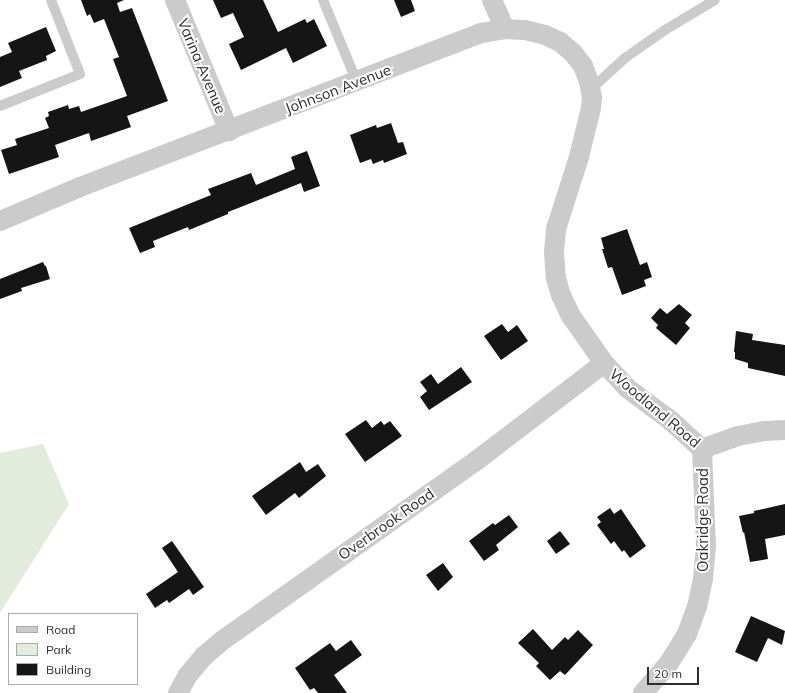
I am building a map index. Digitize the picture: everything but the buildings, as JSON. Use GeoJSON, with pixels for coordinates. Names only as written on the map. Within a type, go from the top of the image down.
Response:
{"type":"FeatureCollection","features":[{"type":"Feature","properties":{"kind":"street","name":"Varina Avenue"},"geometry":{"type":"LineString","coordinates":[[174,0],[229,131]]}},
{"type":"Feature","properties":{"kind":"street"},"geometry":{"type":"LineString","coordinates":[[492,0],[505,29]]}},
{"type":"Feature","properties":{"kind":"street","name":"Johnson Avenue"},"geometry":{"type":"LineString","coordinates":[[0,221],[80,187],[357,82],[481,33],[505,29],[526,30],[545,35],[560,42],[573,53],[583,66],[590,90],[592,108],[579,157]]}},
{"type":"Feature","properties":{"kind":"street","name":"Woodland Road"},"geometry":{"type":"LineString","coordinates":[[579,157],[556,229],[554,252],[556,278],[561,295],[571,316],[604,363],[627,388],[670,420],[702,449],[738,436],[764,431],[785,430]]}},
{"type":"Feature","properties":{"kind":"street","name":"Overbrook Road"},"geometry":{"type":"LineString","coordinates":[[178,693],[188,675],[204,656],[223,640],[476,461],[604,363]]}},
{"type":"Feature","properties":{"kind":"street","name":"Oakridge Road"},"geometry":{"type":"LineString","coordinates":[[643,693],[669,663],[686,634],[697,607],[703,579],[706,546],[702,449]]}},
{"type":"Feature","properties":{"kind":"lane"},"geometry":{"type":"LineString","coordinates":[[0,106],[80,74],[51,0]]}},
{"type":"Feature","properties":{"kind":"lane"},"geometry":{"type":"LineString","coordinates":[[323,0],[357,82]]}},
{"type":"Feature","properties":{"kind":"lane"},"geometry":{"type":"LineString","coordinates":[[590,90],[625,58],[715,0]]}},
{"type":"Feature","properties":{"kind":"green space"},"geometry":{"type":"Polygon","coordinates":[[[43,444],[69,504],[0,613],[0,453],[43,444]]]}}]}
